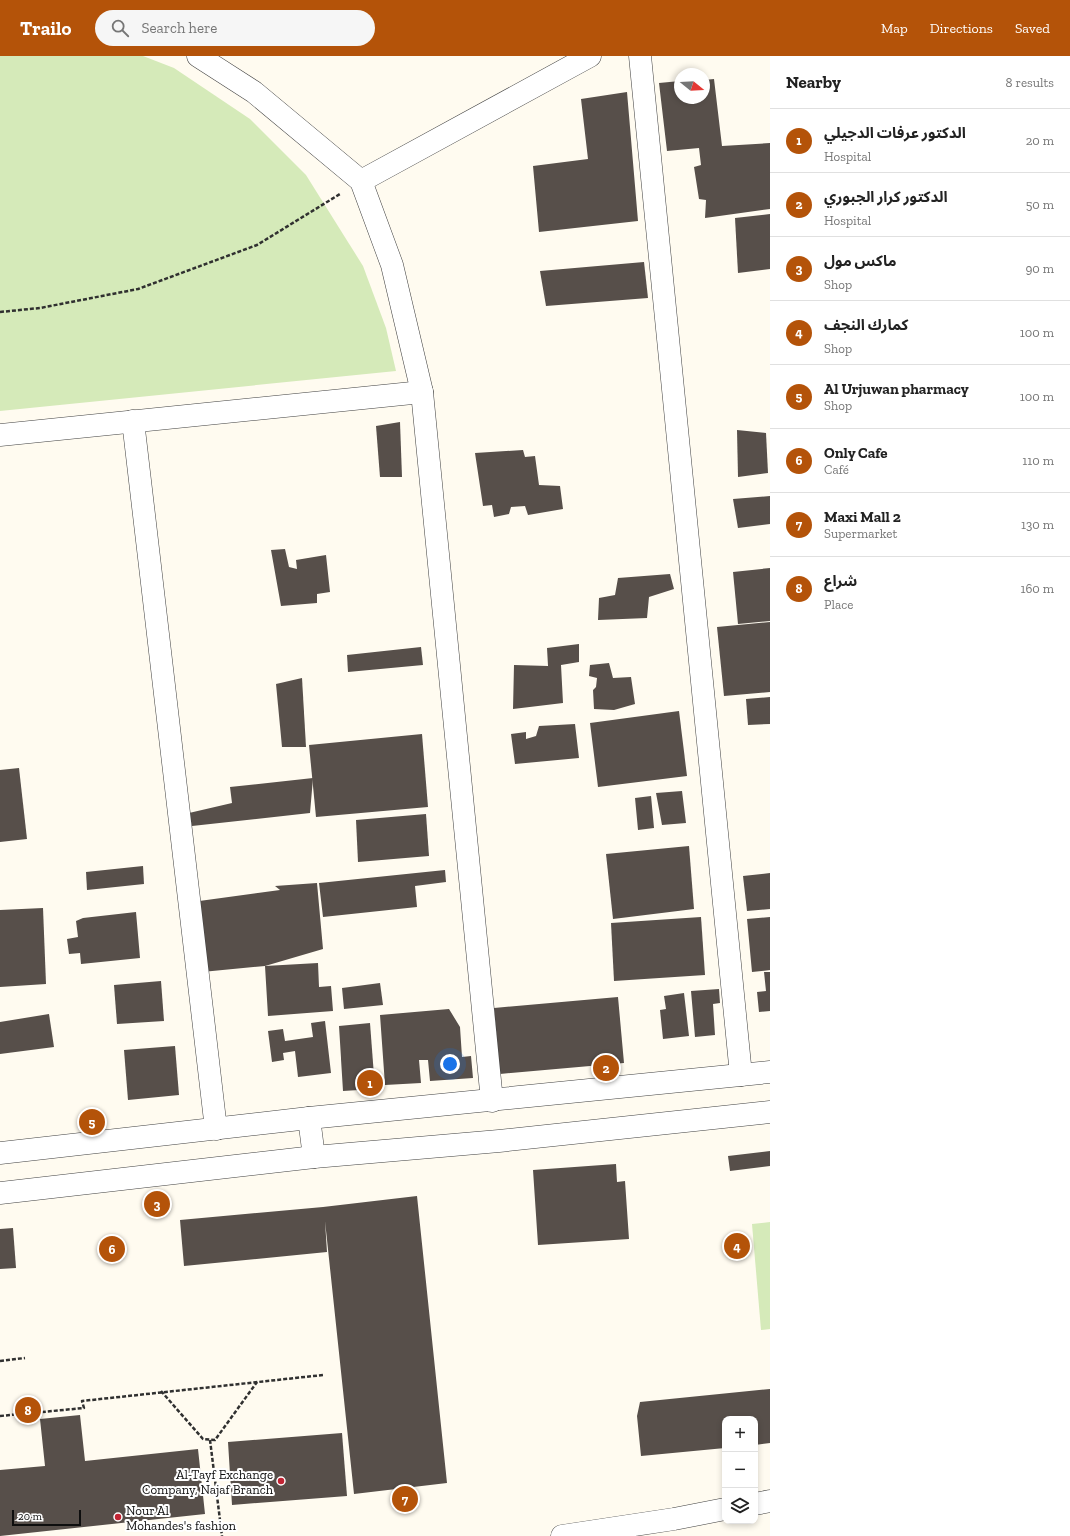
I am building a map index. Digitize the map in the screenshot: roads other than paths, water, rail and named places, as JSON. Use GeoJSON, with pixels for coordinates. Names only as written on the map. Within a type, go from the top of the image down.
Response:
{"type":"FeatureCollection","features":[{"type":"Feature","properties":{"kind":"street"},"geometry":{"type":"LineString","coordinates":[[198,56],[254,92],[361,181],[392,265],[422,392],[492,1101]]}},
{"type":"Feature","properties":{"kind":"street"},"geometry":{"type":"LineString","coordinates":[[361,181],[590,56]]}},
{"type":"Feature","properties":{"kind":"street"},"geometry":{"type":"LineString","coordinates":[[640,56],[741,1075]]}},
{"type":"Feature","properties":{"kind":"street"},"geometry":{"type":"LineString","coordinates":[[0,435],[422,392]]}},
{"type":"Feature","properties":{"kind":"street"},"geometry":{"type":"LineString","coordinates":[[133,421],[216,1129]]}},
{"type":"Feature","properties":{"kind":"street"},"geometry":{"type":"LineString","coordinates":[[0,1153],[309,1118],[492,1101],[770,1072]]}},
{"type":"Feature","properties":{"kind":"street"},"geometry":{"type":"LineString","coordinates":[[0,1192],[314,1157],[499,1141],[770,1112]]}},
{"type":"Feature","properties":{"kind":"street"},"geometry":{"type":"LineString","coordinates":[[309,1118],[314,1157]]}},
{"type":"Feature","properties":{"kind":"street"},"geometry":{"type":"LineString","coordinates":[[758,1503],[770,1501]]}},
{"type":"Feature","properties":{"kind":"street"},"geometry":{"type":"LineString","coordinates":[[562,1536],[722,1510]]}},
{"type":"Feature","properties":{"kind":"place","name":"الدكتور كرار الجبوري"},"geometry":{"type":"Point","coordinates":[606,1068]}},
{"type":"Feature","properties":{"kind":"place","name":"الدكتور عرفات الدجيلي"},"geometry":{"type":"Point","coordinates":[370,1083]}},
{"type":"Feature","properties":{"kind":"place","name":"Al Urjuwan pharmacy"},"geometry":{"type":"Point","coordinates":[92,1122]}},
{"type":"Feature","properties":{"kind":"place","name":"ماكس مول"},"geometry":{"type":"Point","coordinates":[157,1204]}},
{"type":"Feature","properties":{"kind":"place","name":"كمارك النجف"},"geometry":{"type":"Point","coordinates":[737,1246]}},
{"type":"Feature","properties":{"kind":"place","name":"Only Cafe"},"geometry":{"type":"Point","coordinates":[112,1249]}},
{"type":"Feature","properties":{"kind":"place","name":"شراع"},"geometry":{"type":"Point","coordinates":[28,1410]}},
{"type":"Feature","properties":{"kind":"place","name":"Al-Tayf Exchange Company, Najaf Branch"},"geometry":{"type":"Point","coordinates":[281,1481]}},
{"type":"Feature","properties":{"kind":"place","name":"Maxi Mall 2"},"geometry":{"type":"Point","coordinates":[405,1499]}},
{"type":"Feature","properties":{"kind":"place","name":"Nour Al Mohandes's fashion"},"geometry":{"type":"Point","coordinates":[118,1517]}}]}
